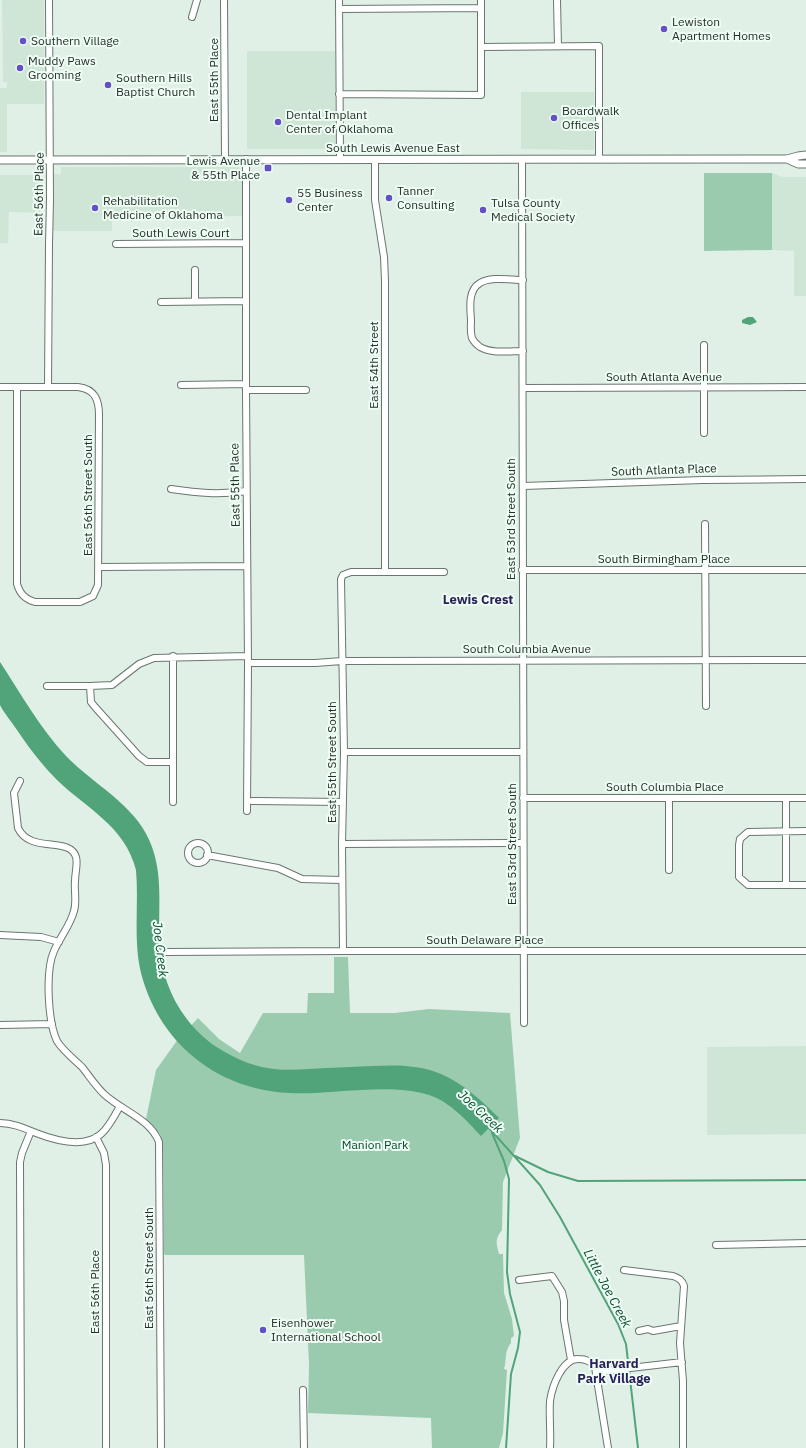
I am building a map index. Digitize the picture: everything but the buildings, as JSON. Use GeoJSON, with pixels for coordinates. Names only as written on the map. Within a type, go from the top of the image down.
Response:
{"type":"FeatureCollection","features":[{"type":"Feature","properties":{"kind":"main road","name":"South Lewis Avenue East"},"geometry":{"type":"LineString","coordinates":[[0,160],[787,159],[806,155]]}},
{"type":"Feature","properties":{"kind":"main road","name":"South Lewis Avenue East"},"geometry":{"type":"LineString","coordinates":[[787,159],[798,164],[806,164]]}},
{"type":"Feature","properties":{"kind":"street","name":"East 56th Place"},"geometry":{"type":"LineString","coordinates":[[48,387],[50,0]]}},
{"type":"Feature","properties":{"kind":"street"},"geometry":{"type":"LineString","coordinates":[[192,16],[197,0]]}},
{"type":"Feature","properties":{"kind":"street","name":"East 55th Place"},"geometry":{"type":"LineString","coordinates":[[224,0],[225,159]]}},
{"type":"Feature","properties":{"kind":"street"},"geometry":{"type":"LineString","coordinates":[[339,0],[340,159]]}},
{"type":"Feature","properties":{"kind":"street"},"geometry":{"type":"LineString","coordinates":[[339,94],[481,95],[481,0]]}},
{"type":"Feature","properties":{"kind":"street"},"geometry":{"type":"LineString","coordinates":[[558,0],[558,46]]}},
{"type":"Feature","properties":{"kind":"street"},"geometry":{"type":"LineString","coordinates":[[339,9],[481,8]]}},
{"type":"Feature","properties":{"kind":"street"},"geometry":{"type":"LineString","coordinates":[[481,47],[599,46],[599,159]]}},
{"type":"Feature","properties":{"kind":"street","name":"East 55th Place"},"geometry":{"type":"LineString","coordinates":[[246,159],[246,490],[248,656],[247,811]]}},
{"type":"Feature","properties":{"kind":"street","name":"East 54th Street"},"geometry":{"type":"LineString","coordinates":[[375,159],[375,200],[384,257],[385,281],[385,571]]}},
{"type":"Feature","properties":{"kind":"street","name":"East 53rd Street South"},"geometry":{"type":"LineString","coordinates":[[522,160],[524,1023]]}},
{"type":"Feature","properties":{"kind":"street","name":"South Lewis Court"},"geometry":{"type":"LineString","coordinates":[[116,244],[246,243]]}},
{"type":"Feature","properties":{"kind":"street"},"geometry":{"type":"LineString","coordinates":[[195,270],[195,301]]}},
{"type":"Feature","properties":{"kind":"street"},"geometry":{"type":"LineString","coordinates":[[523,280],[491,279],[478,284],[474,288],[470,300],[471,333],[474,342],[477,345],[481,348],[492,351],[523,351]]}},
{"type":"Feature","properties":{"kind":"street"},"geometry":{"type":"LineString","coordinates":[[161,302],[246,301]]}},
{"type":"Feature","properties":{"kind":"street"},"geometry":{"type":"LineString","coordinates":[[704,345],[704,433]]}},
{"type":"Feature","properties":{"kind":"street"},"geometry":{"type":"LineString","coordinates":[[181,385],[306,390]]}},
{"type":"Feature","properties":{"kind":"street"},"geometry":{"type":"LineString","coordinates":[[0,387],[48,387]]}},
{"type":"Feature","properties":{"kind":"street","name":"East 56th Street South"},"geometry":{"type":"LineString","coordinates":[[17,387],[16,584],[19,591],[28,600],[35,602],[80,602],[93,596],[98,585],[99,407],[96,395],[90,390],[78,387],[48,387]]}},
{"type":"Feature","properties":{"kind":"street","name":"South Atlanta Avenue"},"geometry":{"type":"LineString","coordinates":[[523,388],[806,387]]}},
{"type":"Feature","properties":{"kind":"street","name":"South Atlanta Place"},"geometry":{"type":"LineString","coordinates":[[522,486],[702,480],[806,479]]}},
{"type":"Feature","properties":{"kind":"street"},"geometry":{"type":"LineString","coordinates":[[171,489],[200,494],[224,494],[246,490]]}},
{"type":"Feature","properties":{"kind":"street"},"geometry":{"type":"LineString","coordinates":[[705,524],[706,706]]}},
{"type":"Feature","properties":{"kind":"street"},"geometry":{"type":"LineString","coordinates":[[99,567],[247,566]]}},
{"type":"Feature","properties":{"kind":"street","name":"South Birmingham Place"},"geometry":{"type":"LineString","coordinates":[[522,570],[806,570]]}},
{"type":"Feature","properties":{"kind":"street"},"geometry":{"type":"LineString","coordinates":[[385,571],[444,572]]}},
{"type":"Feature","properties":{"kind":"street","name":"East 55th Street South"},"geometry":{"type":"LineString","coordinates":[[343,951],[342,844],[344,752],[341,583],[343,574],[351,572],[385,571]]}},
{"type":"Feature","properties":{"kind":"street"},"geometry":{"type":"LineString","coordinates":[[47,686],[112,685],[140,664],[154,658],[173,656],[248,656]]}},
{"type":"Feature","properties":{"kind":"street"},"geometry":{"type":"LineString","coordinates":[[173,656],[173,802]]}},
{"type":"Feature","properties":{"kind":"street","name":"South Columbia Avenue"},"geometry":{"type":"LineString","coordinates":[[248,663],[315,663],[342,661],[806,660]]}},
{"type":"Feature","properties":{"kind":"street"},"geometry":{"type":"LineString","coordinates":[[90,686],[91,702],[139,756],[147,762],[173,762]]}},
{"type":"Feature","properties":{"kind":"street"},"geometry":{"type":"LineString","coordinates":[[344,752],[523,752]]}},
{"type":"Feature","properties":{"kind":"street"},"geometry":{"type":"LineString","coordinates":[[0,1123],[10,1123],[49,1138],[63,1141],[80,1141],[96,1137],[102,1133],[120,1106],[98,1088],[82,1068],[62,1048],[52,1024],[50,1014],[49,971],[54,952],[68,927],[75,905],[74,886],[77,858],[74,852],[68,848],[32,841],[20,832],[18,828],[14,793],[20,780]]}},
{"type":"Feature","properties":{"kind":"street","name":"South Columbia Place"},"geometry":{"type":"LineString","coordinates":[[523,798],[806,798]]}},
{"type":"Feature","properties":{"kind":"street"},"geometry":{"type":"LineString","coordinates":[[669,798],[669,870]]}},
{"type":"Feature","properties":{"kind":"street"},"geometry":{"type":"LineString","coordinates":[[786,798],[786,885]]}},
{"type":"Feature","properties":{"kind":"street"},"geometry":{"type":"LineString","coordinates":[[252,801],[343,802]]}},
{"type":"Feature","properties":{"kind":"street"},"geometry":{"type":"LineString","coordinates":[[806,831],[748,832],[740,839],[738,845],[739,877],[748,885],[806,884]]}},
{"type":"Feature","properties":{"kind":"street"},"geometry":{"type":"LineString","coordinates":[[342,844],[523,843]]}},
{"type":"Feature","properties":{"kind":"street"},"geometry":{"type":"LineString","coordinates":[[208,855],[274,867],[302,879],[342,880]]}},
{"type":"Feature","properties":{"kind":"street"},"geometry":{"type":"LineString","coordinates":[[0,935],[41,937],[59,942]]}},
{"type":"Feature","properties":{"kind":"street","name":"South Delaware Place"},"geometry":{"type":"LineString","coordinates":[[163,952],[806,951]]}},
{"type":"Feature","properties":{"kind":"street"},"geometry":{"type":"LineString","coordinates":[[0,1024],[52,1024]]}},
{"type":"Feature","properties":{"kind":"street","name":"East 56th Street South"},"geometry":{"type":"LineString","coordinates":[[120,1106],[138,1117],[152,1130],[159,1142],[161,1448]]}},
{"type":"Feature","properties":{"kind":"street"},"geometry":{"type":"LineString","coordinates":[[21,1448],[20,1162],[31,1131]]}},
{"type":"Feature","properties":{"kind":"street","name":"East 56th Place"},"geometry":{"type":"LineString","coordinates":[[96,1137],[104,1153],[106,1165],[106,1448]]}},
{"type":"Feature","properties":{"kind":"street"},"geometry":{"type":"LineString","coordinates":[[716,1245],[806,1243]]}},
{"type":"Feature","properties":{"kind":"street"},"geometry":{"type":"LineString","coordinates":[[624,1270],[674,1276],[681,1280],[684,1286],[681,1326],[683,1448]]}},
{"type":"Feature","properties":{"kind":"street"},"geometry":{"type":"LineString","coordinates":[[519,1280],[552,1276],[562,1292],[564,1301],[564,1320],[571,1360]]}},
{"type":"Feature","properties":{"kind":"street"},"geometry":{"type":"LineString","coordinates":[[639,1331],[681,1326]]}},
{"type":"Feature","properties":{"kind":"street"},"geometry":{"type":"LineString","coordinates":[[550,1448],[550,1401],[555,1383],[564,1367],[571,1360],[578,1358],[589,1360],[593,1363],[596,1372],[608,1448]]}},
{"type":"Feature","properties":{"kind":"street"},"geometry":{"type":"LineString","coordinates":[[596,1372],[682,1362]]}},
{"type":"Feature","properties":{"kind":"street"},"geometry":{"type":"LineString","coordinates":[[303,1390],[304,1448]]}},
{"type":"Feature","properties":{"kind":"shaded area","name":"Southern Village"},"geometry":{"type":"Polygon","coordinates":[[[2,0],[44,0],[44,104],[7,104],[7,152],[0,152],[0,88],[7,88],[7,82],[3,82],[2,0]]]}},
{"type":"Feature","properties":{"kind":"shaded area"},"geometry":{"type":"Polygon","coordinates":[[[247,51],[335,51],[336,149],[247,149],[247,51]]]}},
{"type":"Feature","properties":{"kind":"shaded area"},"geometry":{"type":"Polygon","coordinates":[[[521,92],[594,92],[594,150],[521,149],[521,92]]]}},
{"type":"Feature","properties":{"kind":"shaded area"},"geometry":{"type":"Polygon","coordinates":[[[61,167],[239,167],[243,173],[243,216],[112,218],[112,231],[53,231],[53,174],[61,174],[61,167]]]}},
{"type":"Feature","properties":{"kind":"shaded area"},"geometry":{"type":"Polygon","coordinates":[[[772,173],[783,177],[806,177],[806,296],[794,296],[794,251],[772,250],[772,173]]]}},
{"type":"Feature","properties":{"kind":"shaded area"},"geometry":{"type":"Polygon","coordinates":[[[0,175],[42,175],[41,213],[9,212],[8,243],[0,243],[0,175]]]}},
{"type":"Feature","properties":{"kind":"shaded area"},"geometry":{"type":"Polygon","coordinates":[[[806,1046],[806,1134],[707,1135],[707,1047],[806,1046]]]}},
{"type":"Feature","properties":{"kind":"green space"},"geometry":{"type":"Polygon","coordinates":[[[704,173],[772,173],[772,250],[704,251],[704,173]]]}},
{"type":"Feature","properties":{"kind":"green space","name":"Manion Park"},"geometry":{"type":"Polygon","coordinates":[[[334,957],[348,957],[350,1013],[395,1013],[429,1009],[510,1013],[520,1138],[503,1182],[502,1230],[497,1241],[499,1254],[503,1254],[504,1293],[512,1319],[514,1336],[511,1338],[511,1343],[506,1352],[504,1369],[507,1370],[503,1433],[499,1448],[432,1448],[431,1418],[308,1413],[309,1364],[304,1255],[165,1255],[164,1253],[163,1146],[160,1134],[146,1119],[156,1070],[176,1042],[198,1018],[219,1039],[240,1053],[263,1013],[307,1013],[308,993],[334,993],[334,957]]]}},
{"type":"Feature","properties":{"kind":"water"},"geometry":{"type":"Polygon","coordinates":[[[748,317],[753,317],[757,322],[750,325],[742,323],[742,320],[748,317]]]}},
{"type":"Feature","properties":{"kind":"water","name":"Joe Creek"},"geometry":{"type":"Polygon","coordinates":[[[0,662],[31,710],[66,756],[77,767],[115,797],[137,820],[145,833],[156,859],[158,872],[159,934],[165,978],[178,1006],[187,1020],[198,1032],[210,1042],[232,1056],[270,1069],[294,1070],[338,1067],[408,1066],[433,1071],[449,1078],[465,1088],[499,1118],[481,1136],[451,1107],[429,1095],[396,1089],[306,1093],[263,1090],[238,1083],[216,1072],[195,1058],[177,1041],[162,1021],[150,998],[141,973],[137,948],[136,870],[131,855],[123,841],[104,819],[57,780],[46,768],[5,714],[0,705],[0,662]]]}},
{"type":"Feature","properties":{"kind":"waterway","name":"Little Joe Creek"},"geometry":{"type":"LineString","coordinates":[[488,1127],[540,1185],[560,1217],[618,1324],[626,1344],[638,1448]]}},
{"type":"Feature","properties":{"kind":"waterway"},"geometry":{"type":"LineString","coordinates":[[492,1133],[504,1161],[509,1179],[507,1272],[510,1294],[520,1332],[518,1348],[511,1374],[506,1448]]}},
{"type":"Feature","properties":{"kind":"waterway"},"geometry":{"type":"LineString","coordinates":[[515,1156],[548,1172],[578,1181],[806,1180]]}},
{"type":"Feature","properties":{"kind":"place","name":"Lewiston Apartment Homes"},"geometry":{"type":"Point","coordinates":[664,29]}},
{"type":"Feature","properties":{"kind":"place","name":"Southern Village"},"geometry":{"type":"Point","coordinates":[23,41]}},
{"type":"Feature","properties":{"kind":"place","name":"Muddy Paws Grooming"},"geometry":{"type":"Point","coordinates":[20,68]}},
{"type":"Feature","properties":{"kind":"place","name":"Southern Hills Baptist Church"},"geometry":{"type":"Point","coordinates":[108,85]}},
{"type":"Feature","properties":{"kind":"place","name":"Boardwalk Offices"},"geometry":{"type":"Point","coordinates":[554,118]}},
{"type":"Feature","properties":{"kind":"place","name":"Dental Implant Center of Oklahoma"},"geometry":{"type":"Point","coordinates":[278,122]}},
{"type":"Feature","properties":{"kind":"place","name":"Lewis Avenue & 55th Place"},"geometry":{"type":"Point","coordinates":[268,168]}},
{"type":"Feature","properties":{"kind":"place","name":"Tanner Consulting"},"geometry":{"type":"Point","coordinates":[389,198]}},
{"type":"Feature","properties":{"kind":"place","name":"55 Business Center"},"geometry":{"type":"Point","coordinates":[289,200]}},
{"type":"Feature","properties":{"kind":"place","name":"Rehabilitation Medicine of Oklahoma"},"geometry":{"type":"Point","coordinates":[95,208]}},
{"type":"Feature","properties":{"kind":"place","name":"Tulsa County Medical Society"},"geometry":{"type":"Point","coordinates":[483,210]}},
{"type":"Feature","properties":{"kind":"place","name":"Eisenhower International School"},"geometry":{"type":"Point","coordinates":[263,1330]}},
{"type":"Feature","properties":{"kind":"district","name":"Lewis Crest"},"geometry":{"type":"Point","coordinates":[478,599]}},
{"type":"Feature","properties":{"kind":"district","name":"Harvard Park Village"},"geometry":{"type":"Point","coordinates":[614,1370]}}]}
